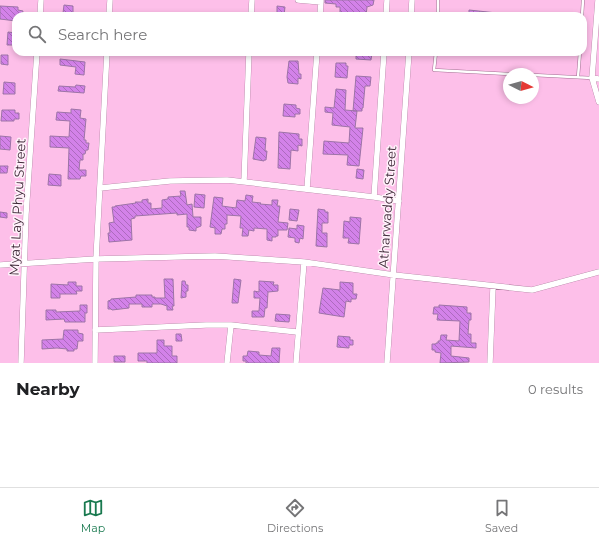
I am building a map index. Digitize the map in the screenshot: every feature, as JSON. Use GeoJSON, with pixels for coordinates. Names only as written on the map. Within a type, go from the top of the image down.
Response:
{"type":"FeatureCollection","features":[{"type":"Feature","properties":{"kind":"street"},"geometry":{"type":"LineString","coordinates":[[40,12],[41,0]]}},
{"type":"Feature","properties":{"kind":"street"},"geometry":{"type":"LineString","coordinates":[[109,12],[110,0]]}},
{"type":"Feature","properties":{"kind":"street"},"geometry":{"type":"LineString","coordinates":[[251,12],[252,0]]}},
{"type":"Feature","properties":{"kind":"street"},"geometry":{"type":"LineString","coordinates":[[298,0],[321,1],[320,12]]}},
{"type":"Feature","properties":{"kind":"street"},"geometry":{"type":"LineString","coordinates":[[386,12],[387,0]]}},
{"type":"Feature","properties":{"kind":"street"},"geometry":{"type":"LineString","coordinates":[[411,12],[412,0]]}},
{"type":"Feature","properties":{"kind":"street"},"geometry":{"type":"LineString","coordinates":[[598,0],[592,78],[599,102]]}},
{"type":"Feature","properties":{"kind":"street","name":"Myat Lay Phyu Street"},"geometry":{"type":"LineString","coordinates":[[21,363],[26,214],[37,56]]}},
{"type":"Feature","properties":{"kind":"street"},"geometry":{"type":"LineString","coordinates":[[95,363],[96,260],[107,56]]}},
{"type":"Feature","properties":{"kind":"street"},"geometry":{"type":"LineString","coordinates":[[244,182],[249,56]]}},
{"type":"Feature","properties":{"kind":"street"},"geometry":{"type":"LineString","coordinates":[[307,189],[317,56]]}},
{"type":"Feature","properties":{"kind":"street"},"geometry":{"type":"LineString","coordinates":[[374,197],[384,56]]}},
{"type":"Feature","properties":{"kind":"street","name":"Atharwaddy Street"},"geometry":{"type":"LineString","coordinates":[[387,363],[409,56]]}},
{"type":"Feature","properties":{"kind":"street"},"geometry":{"type":"LineString","coordinates":[[592,78],[599,79]]}},
{"type":"Feature","properties":{"kind":"street"},"geometry":{"type":"LineString","coordinates":[[100,188],[170,181],[227,180],[399,201]]}},
{"type":"Feature","properties":{"kind":"street"},"geometry":{"type":"LineString","coordinates":[[0,265],[215,256],[304,262],[394,275],[493,287],[532,290],[599,272]]}},
{"type":"Feature","properties":{"kind":"street"},"geometry":{"type":"LineString","coordinates":[[296,363],[297,332],[304,262]]}},
{"type":"Feature","properties":{"kind":"street"},"geometry":{"type":"LineString","coordinates":[[490,363],[493,287]]}},
{"type":"Feature","properties":{"kind":"street"},"geometry":{"type":"LineString","coordinates":[[95,330],[231,325],[297,332]]}},
{"type":"Feature","properties":{"kind":"street"},"geometry":{"type":"LineString","coordinates":[[227,363],[231,325]]}},
{"type":"Feature","properties":{"kind":"lane"},"geometry":{"type":"LineString","coordinates":[[438,0],[438,12]]}},
{"type":"Feature","properties":{"kind":"lane"},"geometry":{"type":"LineString","coordinates":[[582,12],[583,0]]}},
{"type":"Feature","properties":{"kind":"lane"},"geometry":{"type":"LineString","coordinates":[[436,56],[434,70],[503,74]]}},
{"type":"Feature","properties":{"kind":"lane"},"geometry":{"type":"LineString","coordinates":[[578,78],[580,56]]}},
{"type":"Feature","properties":{"kind":"lane"},"geometry":{"type":"LineString","coordinates":[[539,75],[592,78]]}},
{"type":"Feature","properties":{"kind":"building"},"geometry":{"type":"Polygon","coordinates":[[[325,0],[374,0],[373,5],[367,7],[366,12],[340,12],[340,7],[336,7],[336,4],[325,3],[325,0]]]}},
{"type":"Feature","properties":{"kind":"building"},"geometry":{"type":"Polygon","coordinates":[[[64,5],[73,6],[73,12],[63,12],[64,5]]]}},
{"type":"Feature","properties":{"kind":"building"},"geometry":{"type":"Polygon","coordinates":[[[0,6],[18,7],[18,10],[23,11],[12,12],[12,20],[0,19],[0,6]]]}},
{"type":"Feature","properties":{"kind":"building"},"geometry":{"type":"Polygon","coordinates":[[[277,6],[285,7],[284,12],[277,12],[277,6]]]}},
{"type":"Feature","properties":{"kind":"building"},"geometry":{"type":"Polygon","coordinates":[[[469,10],[488,12],[469,12],[469,10]]]}},
{"type":"Feature","properties":{"kind":"building"},"geometry":{"type":"Polygon","coordinates":[[[8,32],[12,32],[12,45],[7,45],[8,32]]]}},
{"type":"Feature","properties":{"kind":"building"},"geometry":{"type":"Polygon","coordinates":[[[1,55],[8,55],[8,65],[1,64],[1,55]]]}},
{"type":"Feature","properties":{"kind":"building"},"geometry":{"type":"Polygon","coordinates":[[[356,56],[372,56],[371,60],[356,59],[356,56]]]}},
{"type":"Feature","properties":{"kind":"building"},"geometry":{"type":"Polygon","coordinates":[[[60,59],[85,62],[84,75],[75,74],[76,67],[60,65],[60,59]]]}},
{"type":"Feature","properties":{"kind":"building"},"geometry":{"type":"Polygon","coordinates":[[[289,61],[298,61],[301,79],[298,78],[298,84],[288,83],[287,77],[289,61]]]}},
{"type":"Feature","properties":{"kind":"building"},"geometry":{"type":"Polygon","coordinates":[[[336,63],[346,63],[346,66],[348,66],[347,78],[335,77],[336,63]]]}},
{"type":"Feature","properties":{"kind":"building"},"geometry":{"type":"Polygon","coordinates":[[[356,76],[371,77],[370,86],[365,86],[362,111],[353,111],[356,76]]]}},
{"type":"Feature","properties":{"kind":"building"},"geometry":{"type":"Polygon","coordinates":[[[4,82],[15,83],[15,94],[3,94],[4,82]]]}},
{"type":"Feature","properties":{"kind":"building"},"geometry":{"type":"Polygon","coordinates":[[[76,85],[85,86],[84,93],[58,91],[59,86],[75,87],[76,85]]]}},
{"type":"Feature","properties":{"kind":"building"},"geometry":{"type":"Polygon","coordinates":[[[336,89],[346,90],[345,110],[357,111],[355,128],[363,128],[359,166],[347,165],[348,155],[323,154],[324,141],[349,143],[350,127],[332,125],[333,113],[325,112],[325,107],[334,108],[336,89]]]}},
{"type":"Feature","properties":{"kind":"building"},"geometry":{"type":"Polygon","coordinates":[[[284,104],[296,105],[296,108],[300,109],[300,114],[295,114],[295,117],[283,116],[284,104]]]}},
{"type":"Feature","properties":{"kind":"building"},"geometry":{"type":"Polygon","coordinates":[[[71,109],[81,110],[80,118],[86,119],[84,140],[86,140],[86,143],[89,143],[88,150],[86,150],[85,154],[83,154],[83,160],[80,160],[79,170],[86,170],[86,176],[81,176],[80,179],[68,179],[69,148],[50,147],[50,136],[69,137],[70,121],[56,120],[57,112],[71,113],[71,109]]]}},
{"type":"Feature","properties":{"kind":"building"},"geometry":{"type":"Polygon","coordinates":[[[2,110],[15,110],[15,113],[19,113],[19,119],[14,119],[14,121],[1,121],[2,110]]]}},
{"type":"Feature","properties":{"kind":"building"},"geometry":{"type":"Polygon","coordinates":[[[279,132],[299,134],[299,139],[302,139],[302,146],[298,145],[298,151],[291,150],[290,169],[278,168],[279,132]]]}},
{"type":"Feature","properties":{"kind":"building"},"geometry":{"type":"Polygon","coordinates":[[[0,136],[11,137],[10,150],[0,149],[0,136]]]}},
{"type":"Feature","properties":{"kind":"building"},"geometry":{"type":"Polygon","coordinates":[[[256,137],[266,138],[265,151],[267,151],[266,160],[264,161],[253,159],[256,137]]]}},
{"type":"Feature","properties":{"kind":"building"},"geometry":{"type":"Polygon","coordinates":[[[0,166],[8,166],[7,173],[0,173],[0,166]]]}},
{"type":"Feature","properties":{"kind":"building"},"geometry":{"type":"Polygon","coordinates":[[[357,169],[364,170],[363,179],[356,178],[357,169]]]}},
{"type":"Feature","properties":{"kind":"building"},"geometry":{"type":"Polygon","coordinates":[[[49,174],[61,175],[61,186],[48,185],[49,174]]]}},
{"type":"Feature","properties":{"kind":"building"},"geometry":{"type":"Polygon","coordinates":[[[180,191],[185,191],[187,205],[192,204],[193,217],[201,217],[201,226],[196,228],[196,231],[189,230],[189,227],[187,227],[187,214],[177,215],[177,213],[135,216],[135,218],[131,219],[132,240],[109,242],[109,223],[114,222],[112,207],[142,202],[142,200],[148,199],[148,203],[151,203],[151,209],[162,208],[162,200],[168,199],[168,197],[181,196],[180,191]]]}},
{"type":"Feature","properties":{"kind":"building"},"geometry":{"type":"Polygon","coordinates":[[[195,194],[205,195],[204,208],[194,207],[195,194]]]}},
{"type":"Feature","properties":{"kind":"building"},"geometry":{"type":"Polygon","coordinates":[[[246,195],[253,196],[252,202],[261,203],[260,204],[272,205],[272,200],[278,200],[277,206],[280,206],[278,222],[288,223],[287,230],[278,230],[278,236],[272,237],[272,241],[267,240],[267,229],[254,228],[254,231],[249,230],[248,236],[242,236],[243,228],[240,228],[241,216],[227,215],[227,224],[225,224],[225,229],[222,229],[221,234],[215,234],[215,228],[210,227],[214,197],[223,198],[222,206],[236,208],[237,200],[245,201],[246,195]]]}},
{"type":"Feature","properties":{"kind":"building"},"geometry":{"type":"Polygon","coordinates":[[[290,209],[299,210],[297,221],[289,220],[290,209]]]}},
{"type":"Feature","properties":{"kind":"building"},"geometry":{"type":"Polygon","coordinates":[[[318,209],[328,212],[328,223],[322,223],[322,233],[327,233],[327,247],[316,246],[318,209]]]}},
{"type":"Feature","properties":{"kind":"building"},"geometry":{"type":"Polygon","coordinates":[[[0,212],[7,213],[7,218],[0,217],[0,212]]]}},
{"type":"Feature","properties":{"kind":"building"},"geometry":{"type":"Polygon","coordinates":[[[350,217],[361,218],[359,244],[348,243],[349,238],[343,238],[344,221],[350,222],[350,217]]]}},
{"type":"Feature","properties":{"kind":"building"},"geometry":{"type":"Polygon","coordinates":[[[297,225],[304,226],[303,239],[300,238],[299,243],[295,242],[295,238],[288,237],[289,228],[297,229],[297,225]]]}},
{"type":"Feature","properties":{"kind":"building"},"geometry":{"type":"Polygon","coordinates":[[[164,279],[173,279],[173,310],[167,310],[167,306],[161,304],[152,304],[152,307],[142,307],[142,304],[129,304],[129,308],[108,309],[108,301],[111,299],[136,297],[136,295],[152,295],[152,297],[155,298],[165,298],[164,279]]]}},
{"type":"Feature","properties":{"kind":"building"},"geometry":{"type":"Polygon","coordinates":[[[234,279],[241,280],[238,303],[232,303],[234,279]]]}},
{"type":"Feature","properties":{"kind":"building"},"geometry":{"type":"Polygon","coordinates":[[[182,281],[185,281],[186,285],[188,285],[188,291],[186,291],[186,297],[181,298],[182,281]]]}},
{"type":"Feature","properties":{"kind":"building"},"geometry":{"type":"Polygon","coordinates":[[[259,281],[274,282],[273,285],[278,285],[278,291],[268,292],[267,308],[265,308],[264,317],[252,317],[252,311],[259,311],[260,298],[254,298],[254,291],[259,292],[259,281]]]}},
{"type":"Feature","properties":{"kind":"building"},"geometry":{"type":"Polygon","coordinates":[[[68,282],[76,282],[76,286],[82,286],[82,291],[76,291],[77,294],[60,294],[60,298],[51,298],[51,284],[68,285],[68,282]]]}},
{"type":"Feature","properties":{"kind":"building"},"geometry":{"type":"Polygon","coordinates":[[[340,282],[353,283],[353,294],[357,294],[356,299],[351,299],[351,302],[346,301],[344,317],[319,313],[323,288],[340,290],[340,282]]]}},
{"type":"Feature","properties":{"kind":"building"},"geometry":{"type":"Polygon","coordinates":[[[80,305],[87,305],[85,322],[65,322],[64,319],[46,320],[46,310],[56,310],[56,312],[80,311],[80,305]]]}},
{"type":"Feature","properties":{"kind":"building"},"geometry":{"type":"Polygon","coordinates":[[[439,305],[467,307],[467,313],[471,313],[468,334],[471,334],[471,343],[476,343],[476,348],[451,346],[451,356],[469,358],[469,362],[440,363],[441,353],[432,350],[432,344],[436,344],[440,341],[441,335],[447,335],[446,340],[459,341],[460,321],[437,320],[438,314],[433,314],[434,307],[439,307],[439,305]]]}},
{"type":"Feature","properties":{"kind":"building"},"geometry":{"type":"Polygon","coordinates":[[[276,314],[290,315],[289,322],[275,321],[276,314]]]}},
{"type":"Feature","properties":{"kind":"building"},"geometry":{"type":"Polygon","coordinates":[[[64,330],[78,330],[78,333],[83,334],[83,341],[78,341],[77,349],[74,349],[74,351],[67,351],[67,349],[57,348],[42,349],[42,340],[63,339],[64,330]]]}},
{"type":"Feature","properties":{"kind":"building"},"geometry":{"type":"Polygon","coordinates":[[[176,334],[181,334],[182,341],[176,341],[176,334]]]}},
{"type":"Feature","properties":{"kind":"building"},"geometry":{"type":"Polygon","coordinates":[[[338,336],[350,337],[350,340],[353,340],[353,345],[349,345],[349,348],[337,347],[338,336]]]}},
{"type":"Feature","properties":{"kind":"building"},"geometry":{"type":"Polygon","coordinates":[[[157,340],[164,340],[164,346],[172,346],[172,356],[177,356],[177,363],[147,363],[147,361],[138,361],[138,353],[157,353],[157,340]]]}},
{"type":"Feature","properties":{"kind":"building"},"geometry":{"type":"Polygon","coordinates":[[[272,348],[280,348],[279,363],[246,363],[246,361],[243,361],[243,356],[247,356],[248,351],[259,352],[259,355],[271,356],[272,348]]]}},
{"type":"Feature","properties":{"kind":"building"},"geometry":{"type":"Polygon","coordinates":[[[114,356],[125,356],[125,362],[114,362],[114,356]]]}}]}
